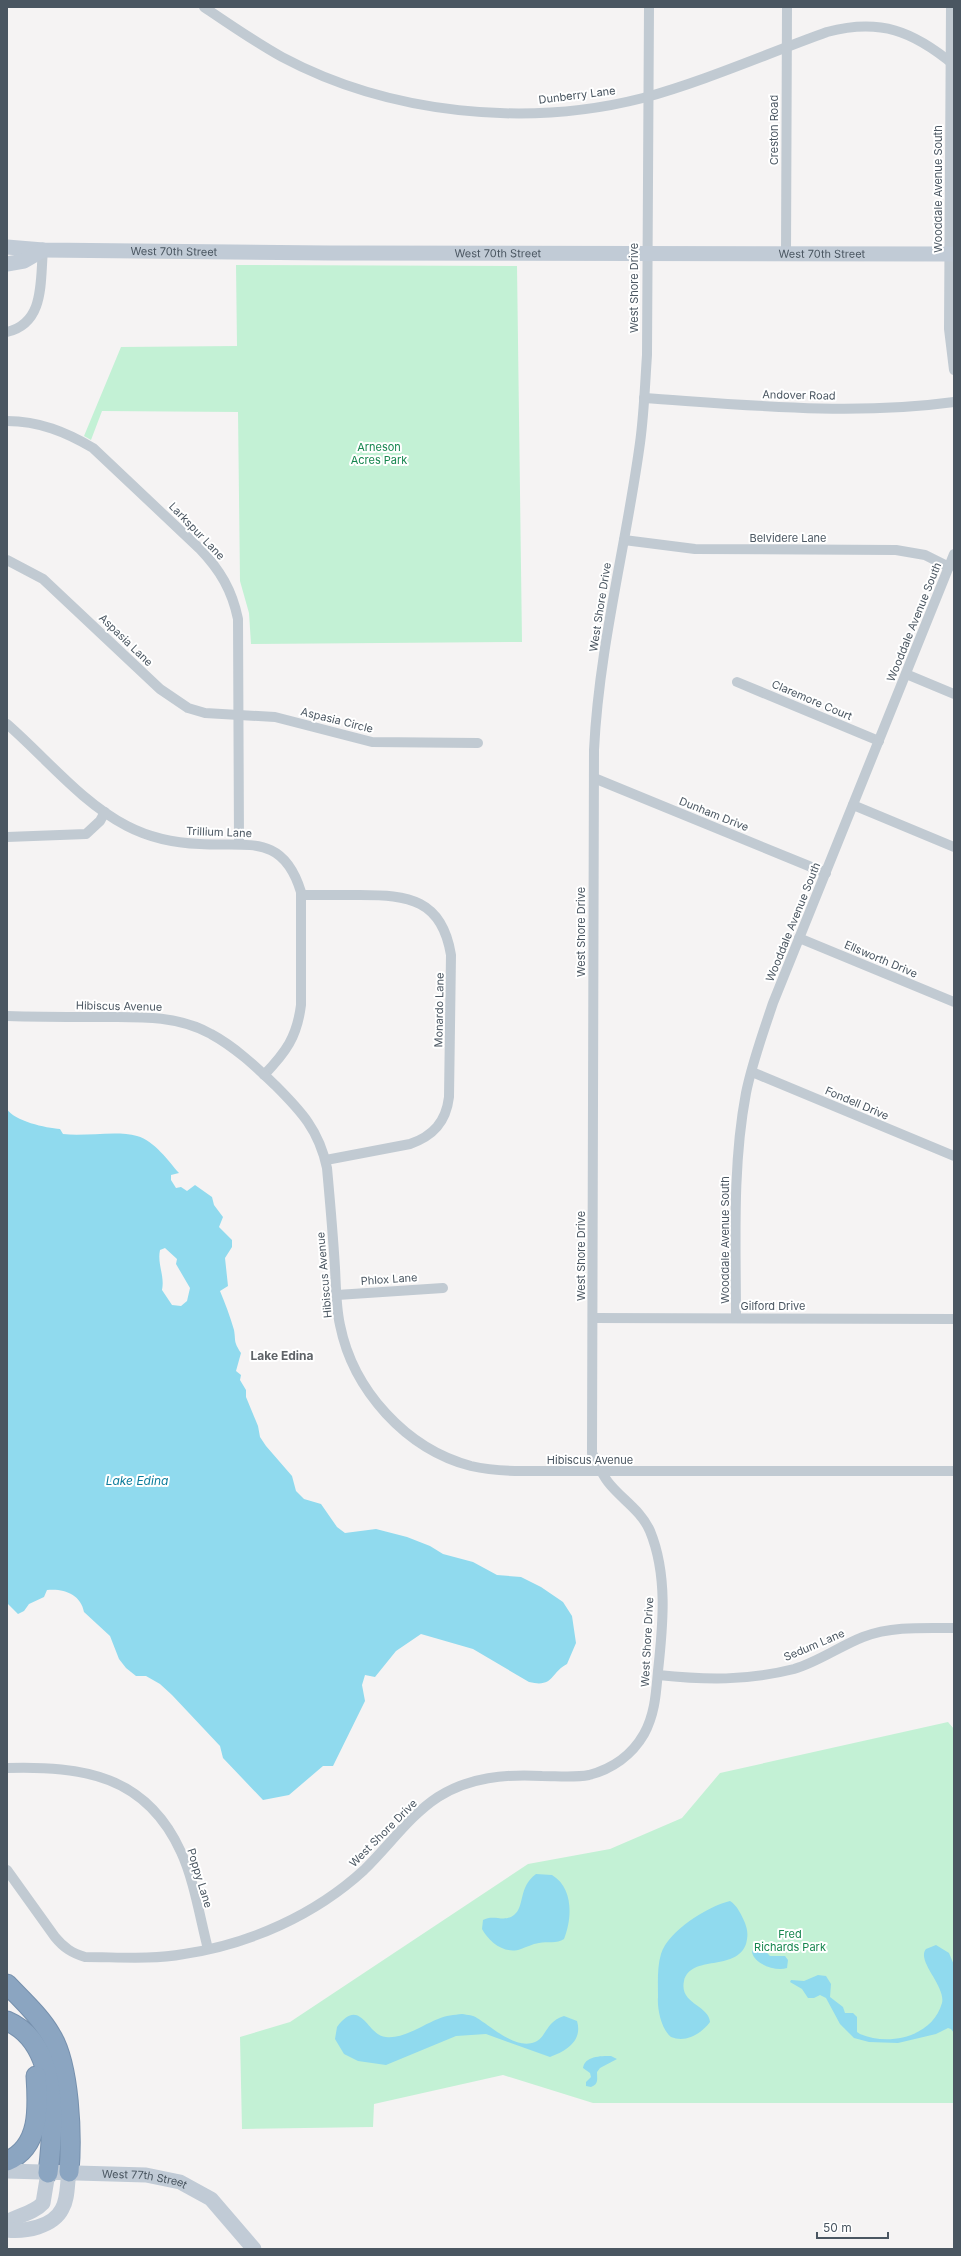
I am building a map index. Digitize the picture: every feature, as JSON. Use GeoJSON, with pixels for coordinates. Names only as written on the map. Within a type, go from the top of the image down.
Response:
{"type":"FeatureCollection","features":[{"type":"Feature","properties":{"kind":"highway"},"geometry":{"type":"LineString","coordinates":[[7,1984],[44,2024],[58,2049],[64,2078],[71,2149],[69,2172]]}},
{"type":"Feature","properties":{"kind":"highway"},"geometry":{"type":"LineString","coordinates":[[7,2021],[24,2031],[38,2048],[48,2078],[50,2153],[48,2173]]}},
{"type":"Feature","properties":{"kind":"highway"},"geometry":{"type":"LineString","coordinates":[[7,2160],[22,2152],[29,2144],[35,2126],[36,2075],[26,2047],[24,2031]]}},
{"type":"Feature","properties":{"kind":"street","name":"Dunberry Lane"},"geometry":{"type":"LineString","coordinates":[[204,7],[243,34],[283,57],[325,76],[368,91],[414,103],[459,110],[505,113],[552,112],[597,107],[648,96],[687,84],[786,47],[845,27],[883,27],[919,39],[952,63]]}},
{"type":"Feature","properties":{"kind":"street","name":"West Shore Drive"},"geometry":{"type":"LineString","coordinates":[[7,1870],[55,1937],[63,1947],[73,1954],[85,1957],[160,1957],[208,1949],[255,1936],[307,1912],[337,1892],[364,1870],[420,1811],[438,1797],[481,1779],[503,1776],[586,1776],[603,1771],[619,1762],[633,1750],[651,1720],[658,1675],[662,1603],[661,1579],[650,1531],[632,1504],[619,1494],[602,1472],[592,1453],[594,778],[596,710],[640,443],[644,398],[647,355],[646,254],[649,7]]}},
{"type":"Feature","properties":{"kind":"street","name":"Creston Road"},"geometry":{"type":"LineString","coordinates":[[786,253],[787,7]]}},
{"type":"Feature","properties":{"kind":"street","name":"Wooddale Avenue South"},"geometry":{"type":"LineString","coordinates":[[951,7],[952,254],[949,329],[954,370]]}},
{"type":"Feature","properties":{"kind":"street","name":"West 70th Street"},"geometry":{"type":"LineString","coordinates":[[7,247],[43,250],[646,254],[952,254]]}},
{"type":"Feature","properties":{"kind":"street"},"geometry":{"type":"LineString","coordinates":[[7,264],[24,261],[43,250]]}},
{"type":"Feature","properties":{"kind":"street"},"geometry":{"type":"LineString","coordinates":[[7,332],[24,326],[36,309],[43,250]]}},
{"type":"Feature","properties":{"kind":"street","name":"Andover Road"},"geometry":{"type":"LineString","coordinates":[[644,398],[781,407],[910,407],[954,402]]}},
{"type":"Feature","properties":{"kind":"street","name":"Larkspur Lane"},"geometry":{"type":"LineString","coordinates":[[7,421],[32,423],[54,428],[93,448],[214,564],[234,599],[238,619],[239,843]]}},
{"type":"Feature","properties":{"kind":"street","name":"Belvidere Lane"},"geometry":{"type":"LineString","coordinates":[[624,540],[695,549],[896,550],[925,555],[949,567]]}},
{"type":"Feature","properties":{"kind":"street","name":"Wooddale Avenue South"},"geometry":{"type":"LineString","coordinates":[[736,1318],[736,1187],[740,1140],[752,1072],[773,1003],[954,554]]}},
{"type":"Feature","properties":{"kind":"street","name":"Aspasia Lane"},"geometry":{"type":"LineString","coordinates":[[7,560],[43,579],[174,700],[188,708],[205,713],[239,715]]}},
{"type":"Feature","properties":{"kind":"street"},"geometry":{"type":"LineString","coordinates":[[906,674],[954,694]]}},
{"type":"Feature","properties":{"kind":"street","name":"Claremore Court"},"geometry":{"type":"LineString","coordinates":[[737,682],[879,741]]}},
{"type":"Feature","properties":{"kind":"street","name":"Aspasia Circle"},"geometry":{"type":"LineString","coordinates":[[239,715],[275,717],[372,742],[478,743]]}},
{"type":"Feature","properties":{"kind":"street","name":"Trillium Lane"},"geometry":{"type":"LineString","coordinates":[[7,724],[105,812],[128,826],[152,836],[176,842],[202,844],[239,843],[260,846],[279,855],[289,865],[297,878],[301,895],[301,1005],[298,1024],[288,1046],[264,1075]]}},
{"type":"Feature","properties":{"kind":"street","name":"Dunham Drive"},"geometry":{"type":"LineString","coordinates":[[594,778],[826,872]]}},
{"type":"Feature","properties":{"kind":"street"},"geometry":{"type":"LineString","coordinates":[[853,805],[954,847]]}},
{"type":"Feature","properties":{"kind":"street"},"geometry":{"type":"LineString","coordinates":[[7,837],[86,834],[100,821],[105,812]]}},
{"type":"Feature","properties":{"kind":"street","name":"Monardo Lane"},"geometry":{"type":"LineString","coordinates":[[301,895],[390,895],[405,897],[420,903],[432,913],[442,925],[449,939],[451,955],[449,1097],[448,1110],[442,1122],[423,1140],[410,1144],[326,1160]]}},
{"type":"Feature","properties":{"kind":"street","name":"Ellsworth Drive"},"geometry":{"type":"LineString","coordinates":[[799,938],[954,1002]]}},
{"type":"Feature","properties":{"kind":"street","name":"Hibiscus Avenue"},"geometry":{"type":"LineString","coordinates":[[7,1016],[141,1017],[172,1020],[188,1024],[223,1041],[264,1075],[303,1113],[314,1129],[326,1160],[340,1326],[346,1348],[356,1369],[383,1410],[402,1429],[423,1444],[446,1456],[470,1465],[496,1470],[602,1472],[954,1471]]}},
{"type":"Feature","properties":{"kind":"street","name":"Fondell Drive"},"geometry":{"type":"LineString","coordinates":[[752,1072],[954,1156]]}},
{"type":"Feature","properties":{"kind":"street","name":"Phlox Lane"},"geometry":{"type":"LineString","coordinates":[[337,1295],[444,1288]]}},
{"type":"Feature","properties":{"kind":"street","name":"Gilford Drive"},"geometry":{"type":"LineString","coordinates":[[593,1318],[954,1319]]}},
{"type":"Feature","properties":{"kind":"street","name":"Sedum Lane"},"geometry":{"type":"LineString","coordinates":[[658,1675],[704,1680],[734,1680],[766,1675],[796,1668],[865,1636],[892,1630],[916,1628],[954,1628]]}},
{"type":"Feature","properties":{"kind":"street","name":"Poppy Lane"},"geometry":{"type":"LineString","coordinates":[[7,1768],[50,1768],[74,1770],[96,1775],[118,1784],[156,1813],[170,1832],[182,1853],[208,1949]]}},
{"type":"Feature","properties":{"kind":"street","name":"West 77th Street"},"geometry":{"type":"LineString","coordinates":[[7,2171],[146,2175],[180,2182],[211,2199],[254,2249]]}},
{"type":"Feature","properties":{"kind":"street"},"geometry":{"type":"LineString","coordinates":[[7,2230],[20,2231],[42,2225],[54,2219],[64,2204],[69,2172]]}},
{"type":"Feature","properties":{"kind":"street"},"geometry":{"type":"LineString","coordinates":[[7,2222],[16,2216],[35,2210],[43,2203],[48,2173]]}},
{"type":"Feature","properties":{"kind":"green space","name":"Arneson Acres Park"},"geometry":{"type":"Polygon","coordinates":[[[236,265],[517,266],[522,642],[251,644],[249,613],[240,581],[238,412],[102,411],[91,440],[84,436],[121,347],[237,346],[236,265]]]}},
{"type":"Feature","properties":{"kind":"green space","name":"Fred Richards Park"},"geometry":{"type":"Polygon","coordinates":[[[948,1722],[954,1729],[954,2103],[593,2103],[503,2075],[374,2104],[373,2127],[242,2129],[240,2037],[290,2022],[528,1864],[610,1849],[682,1818],[720,1773],[948,1722]]]}},
{"type":"Feature","properties":{"kind":"water","name":"Lake Edina"},"geometry":{"type":"Polygon","coordinates":[[[7,1109],[16,1117],[39,1125],[60,1129],[63,1134],[129,1134],[144,1139],[150,1142],[161,1152],[179,1173],[171,1175],[171,1180],[176,1188],[181,1187],[187,1191],[195,1185],[212,1197],[214,1205],[223,1217],[219,1227],[232,1240],[232,1247],[225,1258],[228,1286],[220,1291],[234,1330],[238,1349],[241,1353],[236,1371],[241,1375],[240,1380],[246,1390],[246,1397],[258,1426],[260,1437],[292,1476],[296,1491],[304,1499],[321,1504],[337,1527],[345,1533],[376,1529],[407,1537],[430,1546],[443,1554],[473,1562],[497,1575],[521,1577],[541,1587],[563,1602],[572,1616],[576,1643],[567,1664],[557,1671],[548,1681],[537,1683],[529,1682],[473,1649],[421,1634],[396,1651],[375,1677],[365,1675],[362,1685],[365,1701],[333,1766],[323,1766],[289,1795],[263,1800],[223,1758],[220,1746],[172,1695],[160,1684],[146,1676],[136,1676],[126,1668],[119,1659],[110,1636],[84,1612],[79,1601],[75,1597],[65,1591],[47,1590],[44,1597],[29,1604],[24,1611],[18,1614],[7,1603],[7,1109]],[[165,1248],[160,1250],[159,1260],[163,1280],[162,1290],[172,1305],[181,1306],[187,1301],[190,1288],[176,1264],[177,1259],[165,1248]]]}},
{"type":"Feature","properties":{"kind":"water"},"geometry":{"type":"Polygon","coordinates":[[[536,1874],[552,1875],[559,1881],[568,1896],[570,1913],[564,1939],[561,1941],[536,1943],[515,1950],[503,1949],[493,1943],[485,1934],[482,1929],[483,1920],[487,1918],[503,1919],[514,1915],[520,1907],[524,1891],[530,1879],[536,1874]]]}},
{"type":"Feature","properties":{"kind":"water"},"geometry":{"type":"Polygon","coordinates":[[[730,1901],[737,1908],[745,1923],[747,1929],[746,1944],[741,1953],[733,1958],[695,1968],[688,1973],[684,1981],[686,1995],[705,2012],[710,2022],[698,2034],[688,2038],[677,2039],[671,2037],[662,2024],[658,2007],[658,1975],[661,1954],[665,1945],[680,1928],[711,1908],[730,1901]]]}},
{"type":"Feature","properties":{"kind":"water"},"geometry":{"type":"Polygon","coordinates":[[[760,1945],[770,1956],[785,1956],[788,1960],[787,1968],[772,1968],[757,1960],[752,1952],[754,1947],[760,1945]]]}},
{"type":"Feature","properties":{"kind":"water"},"geometry":{"type":"Polygon","coordinates":[[[936,1945],[949,1953],[954,1965],[954,2033],[948,2028],[936,2034],[898,2043],[869,2042],[854,2038],[840,2024],[826,1998],[820,1995],[814,1998],[808,1998],[802,1989],[790,1982],[791,1980],[804,1981],[818,1975],[826,1976],[831,1984],[830,1997],[843,2007],[845,2013],[853,2013],[857,2017],[857,2032],[872,2038],[884,2039],[897,2039],[909,2036],[930,2024],[942,2003],[940,1989],[928,1967],[924,1954],[926,1949],[936,1945]]]}},
{"type":"Feature","properties":{"kind":"water"},"geometry":{"type":"Polygon","coordinates":[[[462,2014],[475,2017],[504,2036],[520,2043],[528,2044],[539,2040],[553,2022],[564,2016],[577,2021],[578,2034],[572,2044],[562,2052],[550,2057],[486,2034],[456,2036],[386,2065],[358,2061],[344,2054],[335,2039],[337,2027],[345,2018],[352,2015],[358,2016],[379,2035],[393,2037],[406,2034],[450,2015],[462,2014]]]}},
{"type":"Feature","properties":{"kind":"water"},"geometry":{"type":"Polygon","coordinates":[[[602,2056],[611,2056],[617,2059],[600,2068],[597,2072],[597,2081],[595,2084],[591,2087],[586,2086],[586,2082],[591,2077],[590,2073],[583,2068],[584,2064],[590,2059],[602,2056]]]}},
{"type":"Feature","properties":{"kind":"district","name":"Lake Edina"},"geometry":{"type":"Point","coordinates":[282,1355]}}]}
